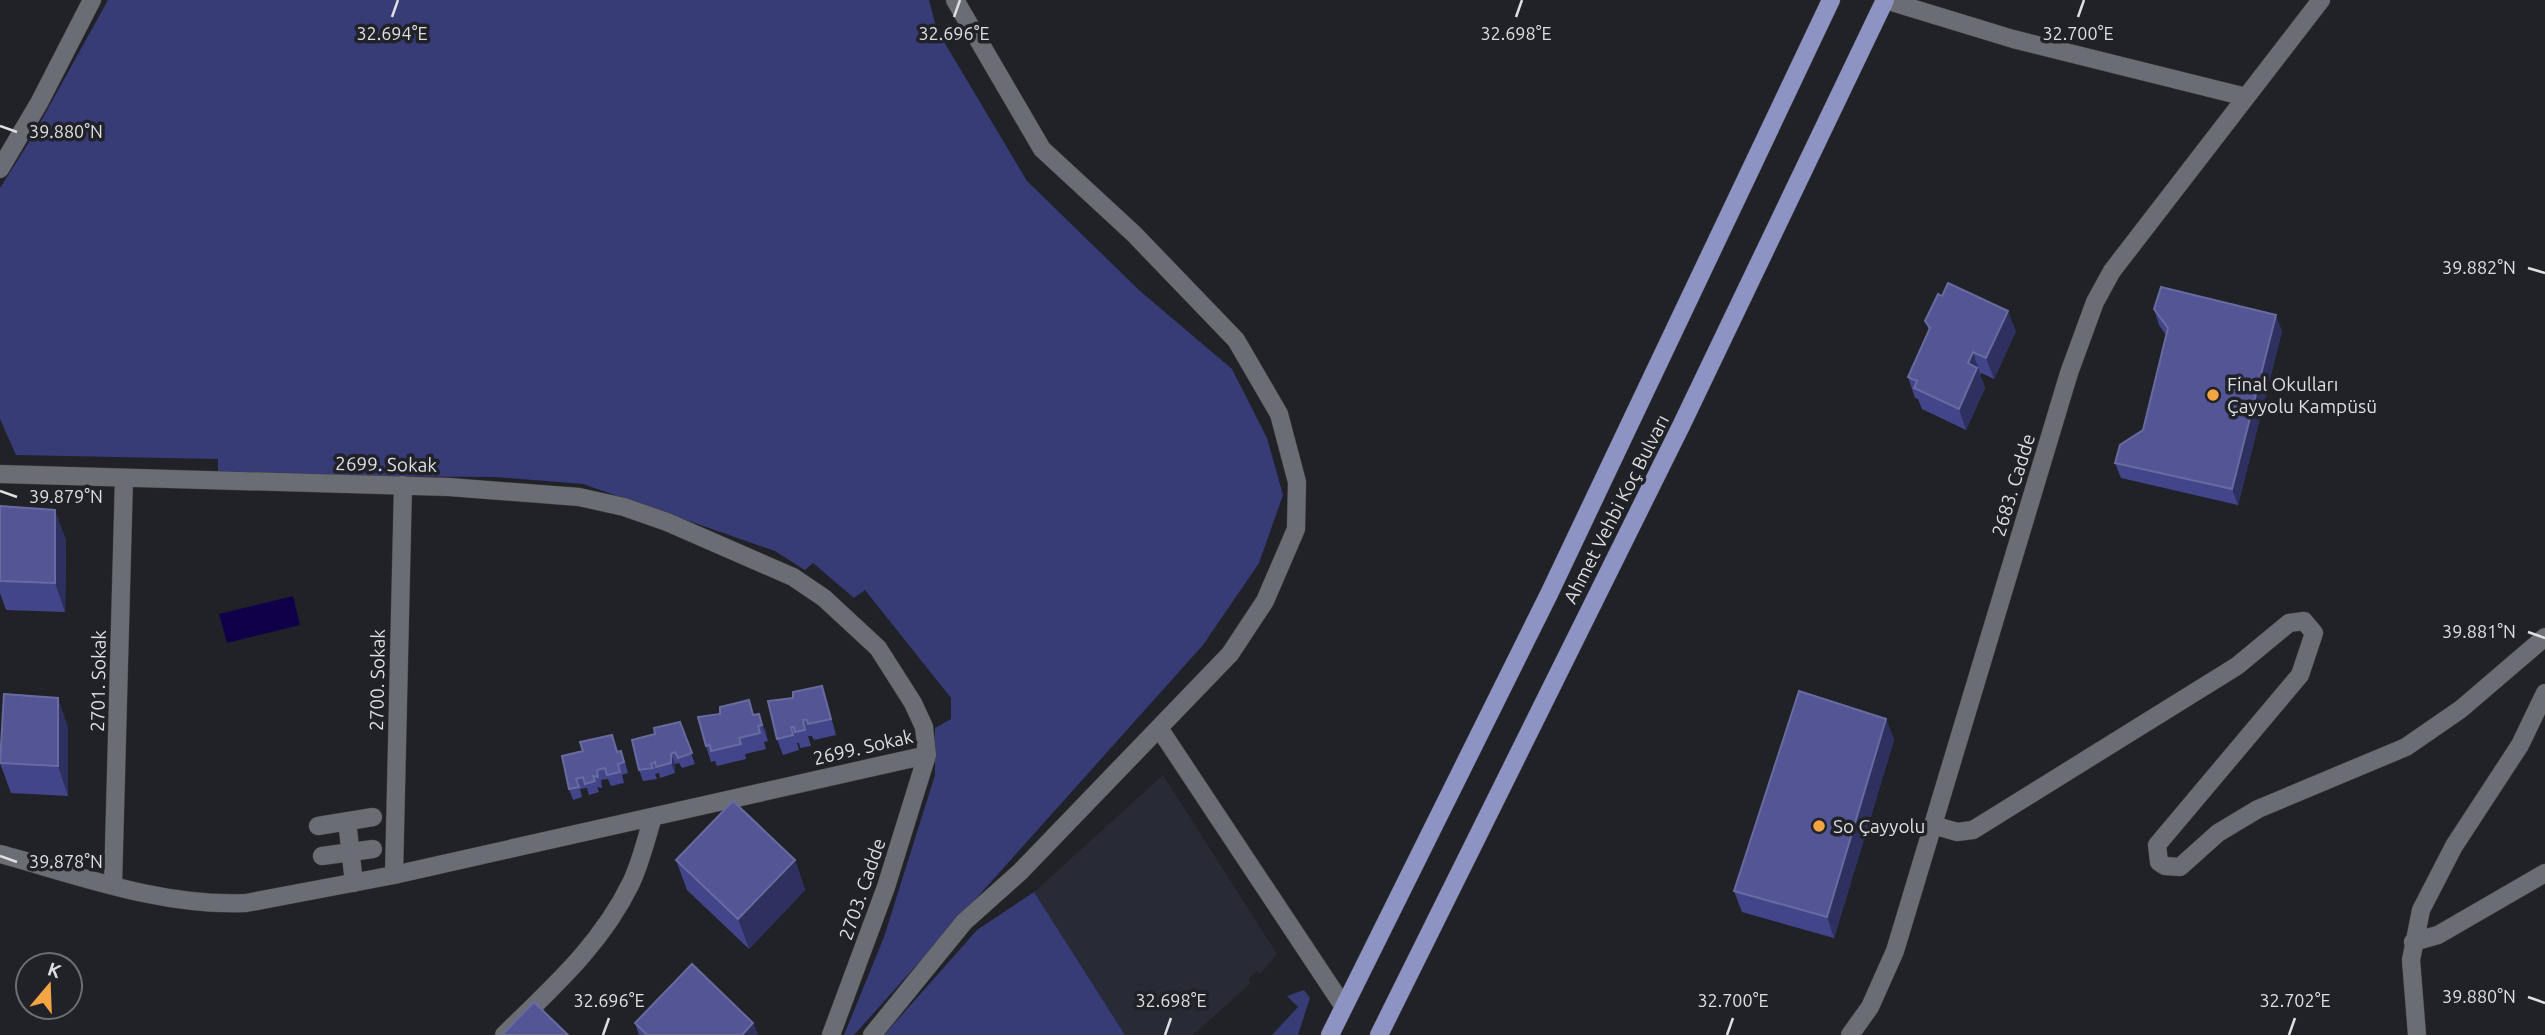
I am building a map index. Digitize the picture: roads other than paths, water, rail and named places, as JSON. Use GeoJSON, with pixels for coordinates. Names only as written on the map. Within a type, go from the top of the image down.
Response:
{"type":"FeatureCollection","features":[{"type":"Feature","properties":{"kind":"main road","name":"Ahmet Vehbi Koç Bulvarı"},"geometry":{"type":"LineString","coordinates":[[1329,1035],[1342,1004],[1549,594],[1831,0]]}},
{"type":"Feature","properties":{"kind":"main road","name":"Ahmet Vehbi Koç Bulvarı"},"geometry":{"type":"LineString","coordinates":[[1379,1035],[1681,426],[1885,0]]}},
{"type":"Feature","properties":{"kind":"street"},"geometry":{"type":"LineString","coordinates":[[0,169],[39,103],[92,0]]}},
{"type":"Feature","properties":{"kind":"street"},"geometry":{"type":"LineString","coordinates":[[872,1035],[964,922],[1020,872],[1230,654],[1265,600],[1296,529],[1297,482],[1279,414],[1236,340],[1134,234],[1042,149],[955,0]]}},
{"type":"Feature","properties":{"kind":"street"},"geometry":{"type":"LineString","coordinates":[[1885,0],[2013,39],[2246,97]]}},
{"type":"Feature","properties":{"kind":"street","name":"2683. Cadde"},"geometry":{"type":"LineString","coordinates":[[1850,1035],[1870,1007],[1883,980],[1933,825],[2069,373],[2095,302],[2124,254],[2321,0]]}},
{"type":"Feature","properties":{"kind":"street","name":"2699. Sokak"},"geometry":{"type":"LineString","coordinates":[[0,474],[403,485],[534,492],[579,497],[624,507],[710,539],[793,577],[851,621],[885,656],[918,715],[923,727],[927,755],[394,875],[257,901],[222,904],[170,898],[0,854]]}},
{"type":"Feature","properties":{"kind":"street","name":"2701. Sokak"},"geometry":{"type":"LineString","coordinates":[[113,885],[124,478]]}},
{"type":"Feature","properties":{"kind":"street","name":"2700. Sokak"},"geometry":{"type":"LineString","coordinates":[[394,875],[403,485]]}},
{"type":"Feature","properties":{"kind":"street"},"geometry":{"type":"LineString","coordinates":[[1933,825],[1956,831],[1973,830],[2237,666],[2289,623],[2304,621],[2314,633],[2300,675],[2157,845],[2160,862],[2165,866],[2180,867],[2218,833],[2258,810],[2406,747],[2461,709],[2545,638]]}},
{"type":"Feature","properties":{"kind":"street"},"geometry":{"type":"LineString","coordinates":[[2417,1035],[2411,979],[2413,942],[2426,897],[2455,846],[2520,745],[2545,693]]}},
{"type":"Feature","properties":{"kind":"street"},"geometry":{"type":"LineString","coordinates":[[1159,728],[1342,1004]]}},
{"type":"Feature","properties":{"kind":"street","name":"2703. Cadde"},"geometry":{"type":"LineString","coordinates":[[831,1035],[886,887],[927,755]]}},
{"type":"Feature","properties":{"kind":"street"},"geometry":{"type":"LineString","coordinates":[[318,825],[373,817]]}},
{"type":"Feature","properties":{"kind":"street"},"geometry":{"type":"LineString","coordinates":[[504,1035],[575,967],[607,924],[631,882],[653,817]]}},
{"type":"Feature","properties":{"kind":"street"},"geometry":{"type":"LineString","coordinates":[[347,821],[354,883]]}},
{"type":"Feature","properties":{"kind":"street"},"geometry":{"type":"LineString","coordinates":[[322,856],[373,849]]}},
{"type":"Feature","properties":{"kind":"street"},"geometry":{"type":"LineString","coordinates":[[2413,942],[2438,935],[2545,873]]}},
{"type":"Feature","properties":{"kind":"place","name":"Final Okulları Çayyolu Kampüsü"},"geometry":{"type":"Point","coordinates":[2213,395]}},
{"type":"Feature","properties":{"kind":"place","name":"So Çayyolu"},"geometry":{"type":"Point","coordinates":[1819,826]}}]}
